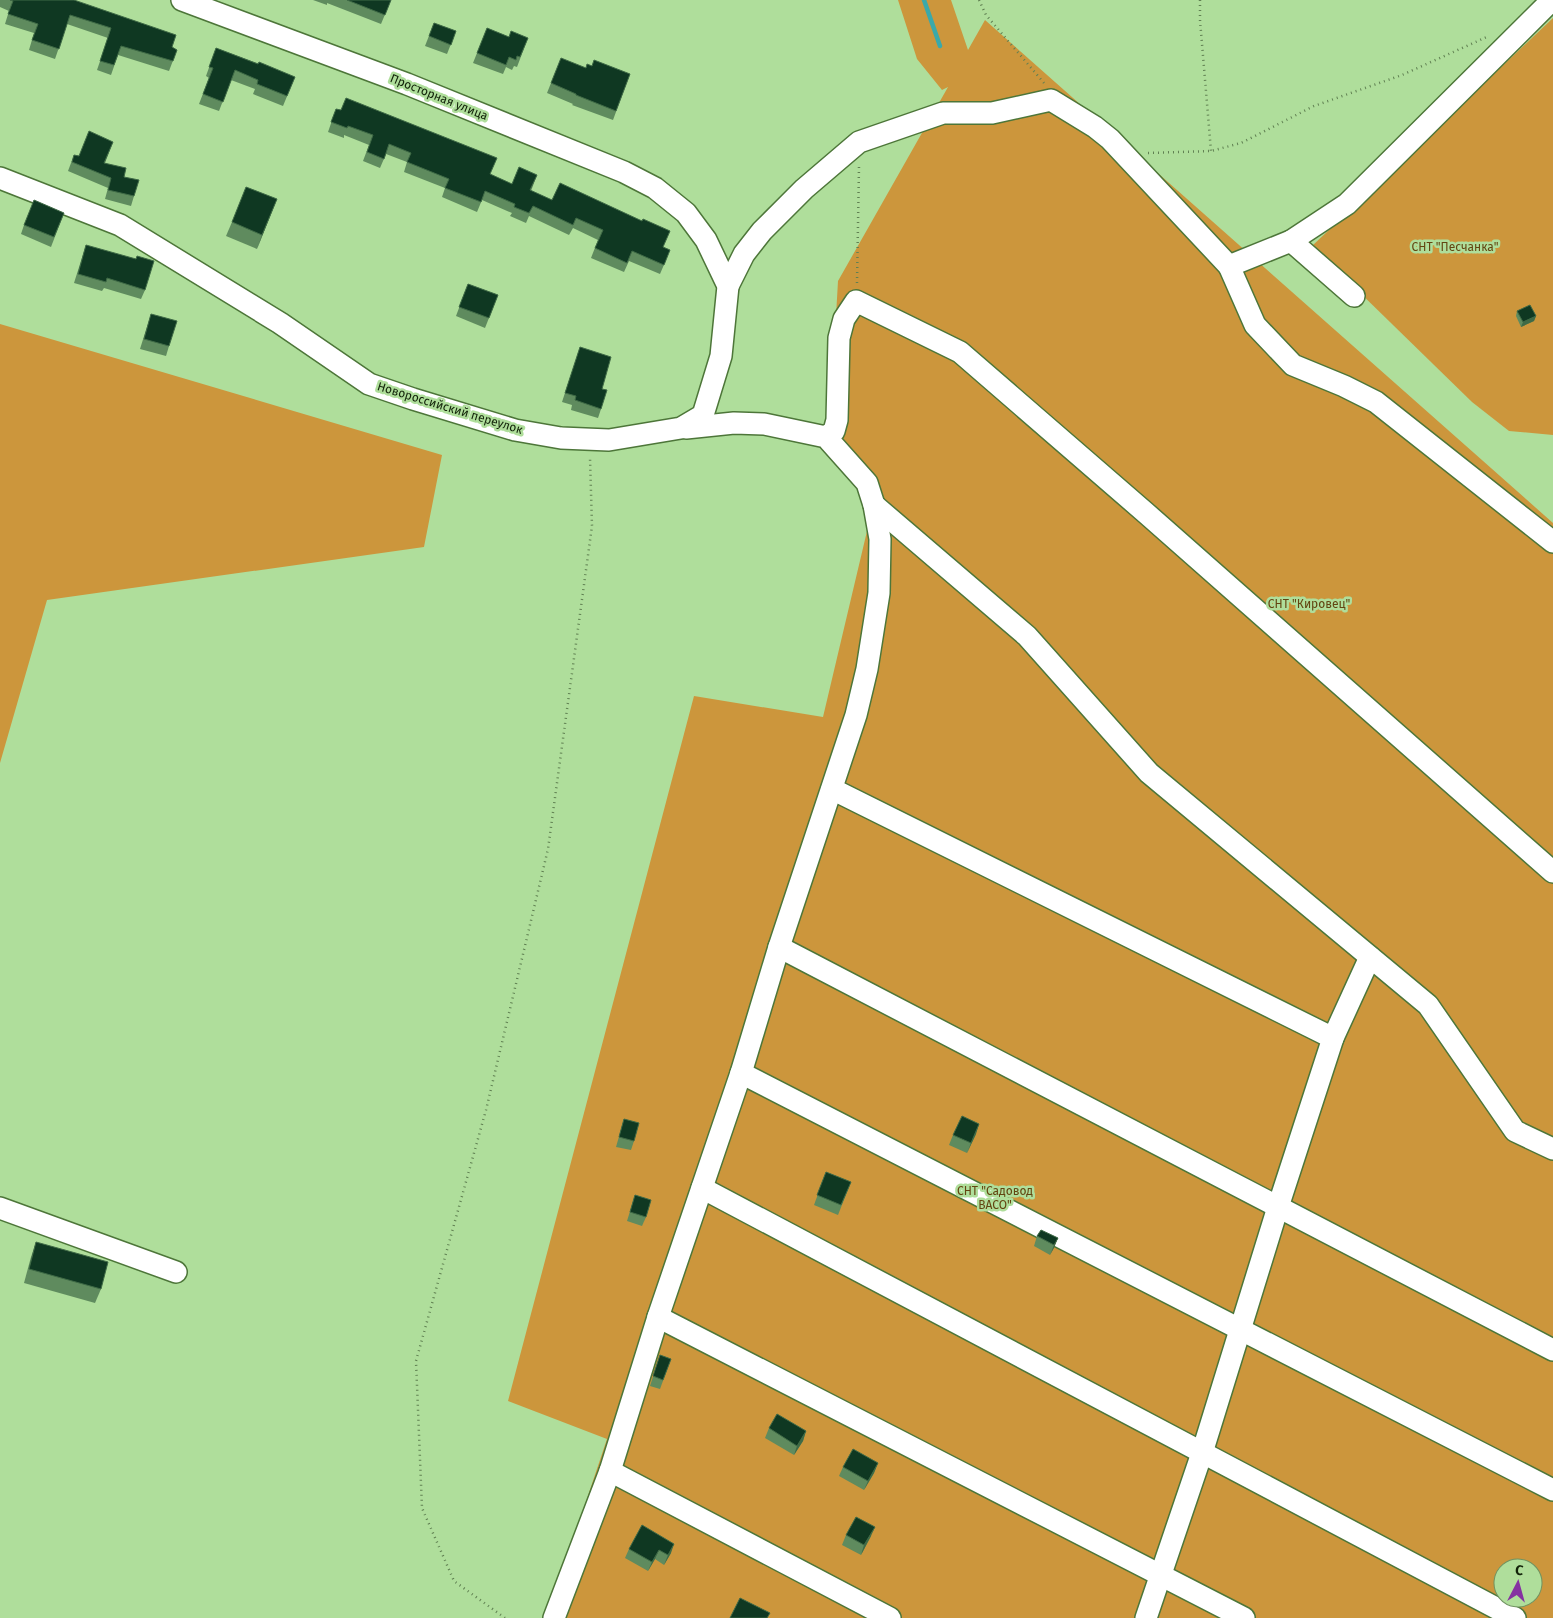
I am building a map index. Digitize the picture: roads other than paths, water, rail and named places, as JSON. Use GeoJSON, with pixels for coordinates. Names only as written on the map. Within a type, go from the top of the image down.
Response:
{"type":"FeatureCollection","features":[{"type":"Feature","properties":{"kind":"street","name":"Просторная улица"},"geometry":{"type":"LineString","coordinates":[[182,0],[407,84],[624,172],[655,188],[686,213],[706,240],[728,286]]}},
{"type":"Feature","properties":{"kind":"street"},"geometry":{"type":"LineString","coordinates":[[1229,266],[1291,241],[1347,204],[1551,4]]}},
{"type":"Feature","properties":{"kind":"street"},"geometry":{"type":"LineString","coordinates":[[728,286],[744,254],[762,231],[804,189],[860,142],[942,113],[992,113],[1051,100],[1095,127],[1110,139],[1229,266],[1255,325],[1292,365],[1344,386],[1376,402],[1553,542]]}},
{"type":"Feature","properties":{"kind":"street","name":"Новороссийский переулок"},"geometry":{"type":"LineString","coordinates":[[0,178],[120,224],[280,323],[369,384],[515,430],[561,438],[609,440],[681,428],[703,415],[721,356],[728,286]]}},
{"type":"Feature","properties":{"kind":"street"},"geometry":{"type":"LineString","coordinates":[[1291,241],[1354,296]]}},
{"type":"Feature","properties":{"kind":"street"},"geometry":{"type":"LineString","coordinates":[[826,437],[834,431],[837,420],[839,338],[844,319],[856,301],[960,352],[1553,872]]}},
{"type":"Feature","properties":{"kind":"street"},"geometry":{"type":"LineString","coordinates":[[554,1618],[610,1471],[658,1317],[741,1073],[779,947],[856,715],[867,669],[878,593],[880,540],[874,505],[866,483],[826,437],[764,424],[734,423],[681,428]]}},
{"type":"Feature","properties":{"kind":"street"},"geometry":{"type":"LineString","coordinates":[[874,505],[1027,636],[1149,773],[1428,1005],[1515,1130],[1553,1149]]}},
{"type":"Feature","properties":{"kind":"street"},"geometry":{"type":"LineString","coordinates":[[832,788],[1333,1038]]}},
{"type":"Feature","properties":{"kind":"street"},"geometry":{"type":"LineString","coordinates":[[779,947],[1553,1350]]}},
{"type":"Feature","properties":{"kind":"street"},"geometry":{"type":"LineString","coordinates":[[1146,1618],[1202,1453],[1239,1329],[1333,1038],[1370,957]]}},
{"type":"Feature","properties":{"kind":"street"},"geometry":{"type":"LineString","coordinates":[[741,1073],[1553,1490]]}},
{"type":"Feature","properties":{"kind":"street"},"geometry":{"type":"LineString","coordinates":[[702,1188],[1515,1618]]}},
{"type":"Feature","properties":{"kind":"street"},"geometry":{"type":"LineString","coordinates":[[0,1208],[176,1272]]}},
{"type":"Feature","properties":{"kind":"street"},"geometry":{"type":"LineString","coordinates":[[658,1317],[1244,1618]]}},
{"type":"Feature","properties":{"kind":"street"},"geometry":{"type":"LineString","coordinates":[[610,1471],[890,1618]]}},
{"type":"Feature","properties":{"kind":"waterway"},"geometry":{"type":"LineString","coordinates":[[924,0],[940,46]]}},
{"type":"Feature","properties":{"kind":"park label","name":"СНТ \"Песчанка\""},"geometry":{"type":"Point","coordinates":[1455,247]}},
{"type":"Feature","properties":{"kind":"park label","name":"СНТ \"Кировец\""},"geometry":{"type":"Point","coordinates":[1309,604]}},
{"type":"Feature","properties":{"kind":"park label","name":"СНТ \"Садовод ВАСО\""},"geometry":{"type":"Point","coordinates":[995,1198]}}]}
